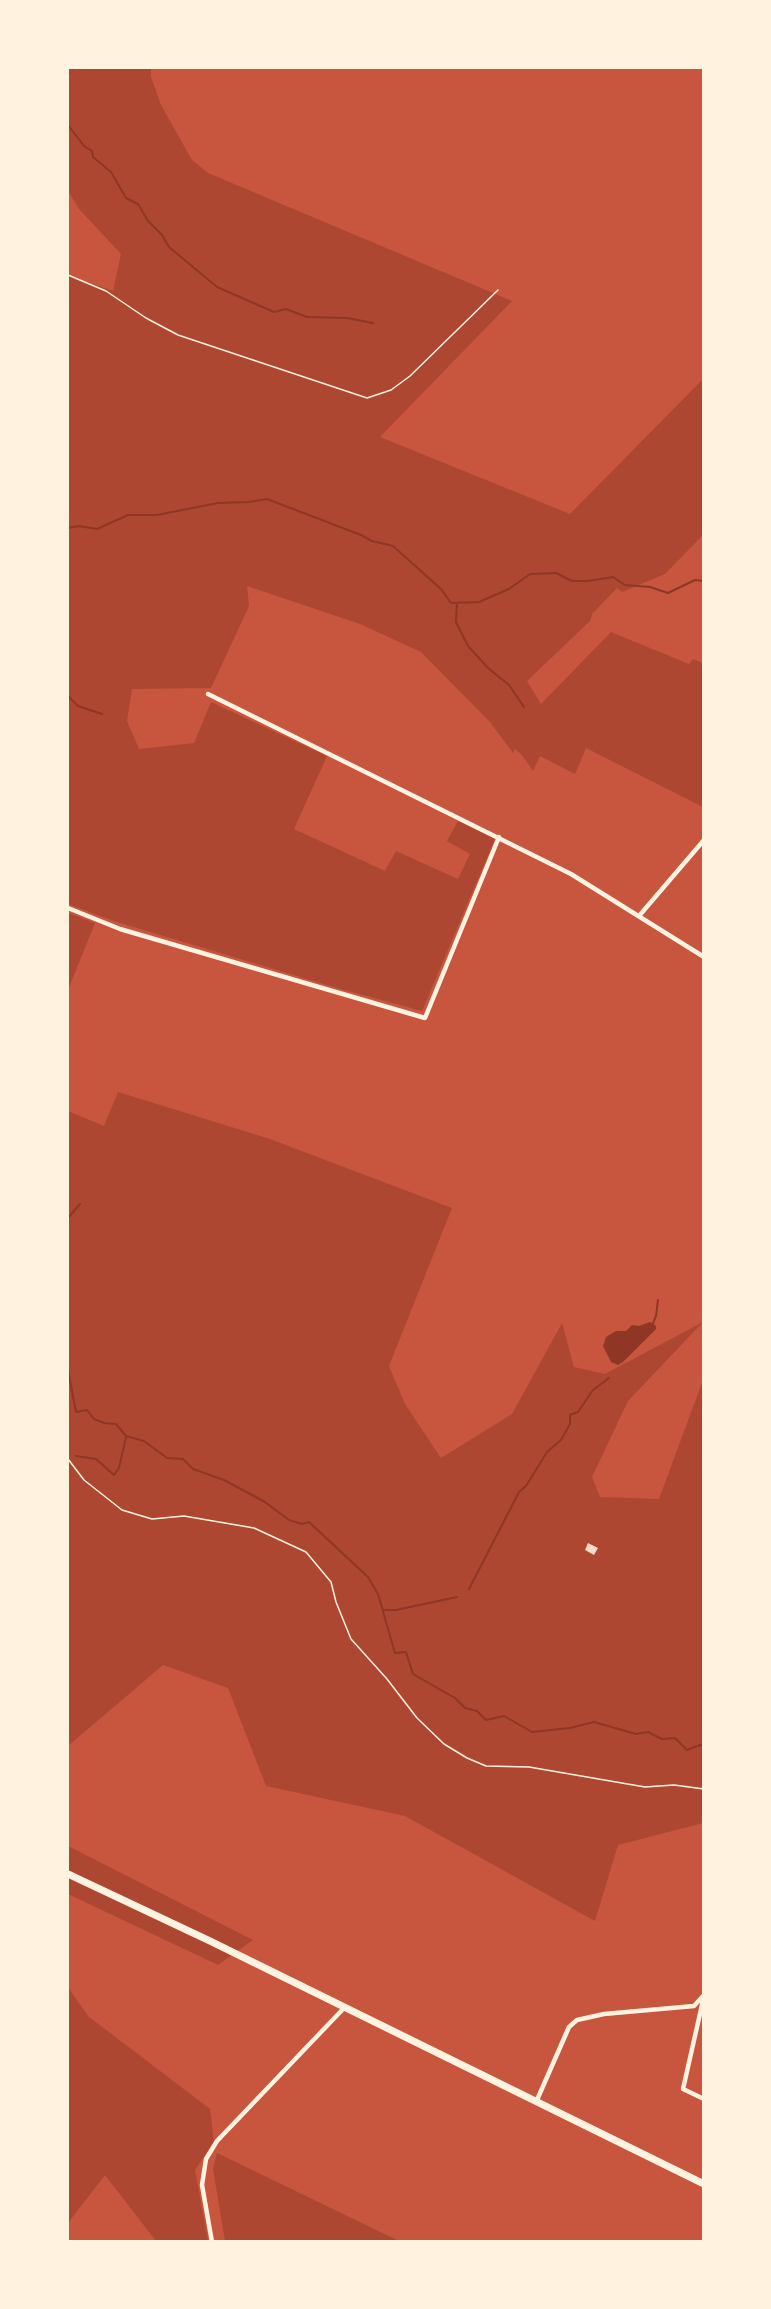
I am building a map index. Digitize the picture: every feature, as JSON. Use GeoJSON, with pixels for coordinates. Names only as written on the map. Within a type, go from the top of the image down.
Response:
{"type":"FeatureCollection","features":[{"type":"Feature","properties":{"kind":"main road"},"geometry":{"type":"LineString","coordinates":[[68,1874],[537,2100],[704,2184]]}},
{"type":"Feature","properties":{"kind":"street"},"geometry":{"type":"LineString","coordinates":[[208,694],[571,874],[704,957]]}},
{"type":"Feature","properties":{"kind":"street"},"geometry":{"type":"LineString","coordinates":[[68,908],[120,929],[425,1018],[499,837]]}},
{"type":"Feature","properties":{"kind":"street"},"geometry":{"type":"LineString","coordinates":[[639,916],[704,840]]}},
{"type":"Feature","properties":{"kind":"street"},"geometry":{"type":"LineString","coordinates":[[704,1995],[683,2089],[704,2099]]}},
{"type":"Feature","properties":{"kind":"street"},"geometry":{"type":"LineString","coordinates":[[537,2100],[569,2027],[577,2020],[603,2014],[694,2006],[704,1995]]}},
{"type":"Feature","properties":{"kind":"street"},"geometry":{"type":"LineString","coordinates":[[212,2241],[202,2185],[206,2159],[217,2141],[344,2008]]}},
{"type":"Feature","properties":{"kind":"path"},"geometry":{"type":"LineString","coordinates":[[68,275],[106,291],[146,318],[178,335],[367,398],[391,390],[410,376],[498,290]]}},
{"type":"Feature","properties":{"kind":"path"},"geometry":{"type":"LineString","coordinates":[[68,1459],[84,1480],[122,1510],[152,1519],[184,1516],[254,1528],[306,1552],[331,1582],[336,1602],[351,1639],[387,1679],[417,1718],[444,1744],[467,1758],[486,1766],[529,1767],[645,1787],[674,1785],[704,1789]]}},
{"type":"Feature","properties":{"kind":"shaded area"},"geometry":{"type":"Polygon","coordinates":[[[68,68],[151,68],[151,77],[161,105],[192,160],[208,173],[512,301],[380,437],[570,514],[703,379],[703,535],[665,574],[622,592],[617,588],[592,614],[590,621],[527,681],[541,704],[611,632],[689,664],[693,659],[703,663],[703,807],[586,748],[575,774],[540,756],[533,771],[522,755],[515,749],[513,753],[490,722],[421,652],[360,624],[247,586],[249,606],[211,688],[132,689],[127,721],[139,749],[194,743],[211,702],[327,756],[294,829],[385,871],[396,851],[458,879],[470,854],[447,841],[458,821],[495,839],[422,1011],[117,922],[68,904],[68,275],[113,291],[121,254],[79,209],[68,191],[68,68]]]}},
{"type":"Feature","properties":{"kind":"shaded area"},"geometry":{"type":"Polygon","coordinates":[[[68,913],[95,923],[68,990],[68,913]]]}},
{"type":"Feature","properties":{"kind":"shaded area"},"geometry":{"type":"Polygon","coordinates":[[[118,1092],[270,1139],[452,1208],[389,1366],[405,1404],[441,1458],[512,1414],[562,1323],[574,1367],[605,1374],[703,1322],[628,1401],[592,1477],[600,1497],[659,1499],[703,1380],[703,1823],[618,1845],[595,1921],[405,1816],[266,1786],[228,1688],[163,1665],[68,1746],[68,1111],[104,1126],[118,1092]]]}},
{"type":"Feature","properties":{"kind":"shaded area"},"geometry":{"type":"Polygon","coordinates":[[[650,1322],[656,1326],[656,1329],[623,1362],[618,1365],[611,1362],[603,1346],[606,1337],[616,1331],[626,1331],[632,1325],[639,1326],[650,1322]]]}},
{"type":"Feature","properties":{"kind":"shaded area"},"geometry":{"type":"Polygon","coordinates":[[[68,1846],[253,1940],[218,1965],[68,1894],[68,1846]]]}},
{"type":"Feature","properties":{"kind":"shaded area"},"geometry":{"type":"Polygon","coordinates":[[[68,1987],[88,2016],[210,2109],[214,2142],[195,2170],[208,2241],[156,2241],[105,2175],[68,2223],[68,1987]]]}},
{"type":"Feature","properties":{"kind":"shaded area"},"geometry":{"type":"Polygon","coordinates":[[[217,2153],[399,2241],[225,2241],[213,2169],[217,2153]]]}},
{"type":"Feature","properties":{"kind":"building"},"geometry":{"type":"Polygon","coordinates":[[[588,1543],[598,1548],[594,1555],[585,1550],[588,1543]]]}},
{"type":"Feature","properties":{"kind":"waterway"},"geometry":{"type":"LineString","coordinates":[[68,125],[84,146],[92,151],[93,157],[111,172],[126,198],[138,204],[148,221],[162,235],[169,247],[217,287],[274,312],[286,309],[307,317],[347,318],[373,323]]}},
{"type":"Feature","properties":{"kind":"waterway"},"geometry":{"type":"LineString","coordinates":[[68,528],[79,526],[97,529],[128,515],[157,515],[218,503],[267,499],[372,541],[393,546],[441,589],[451,603],[479,602],[509,589],[530,574],[556,573],[572,581],[613,577],[625,585],[650,587],[668,593],[695,580],[704,581]]}},
{"type":"Feature","properties":{"kind":"waterway"},"geometry":{"type":"LineString","coordinates":[[457,603],[456,622],[468,646],[488,668],[509,685],[524,707]]}},
{"type":"Feature","properties":{"kind":"waterway"},"geometry":{"type":"LineString","coordinates":[[68,696],[78,706],[102,714]]}},
{"type":"Feature","properties":{"kind":"waterway"},"geometry":{"type":"LineString","coordinates":[[68,1218],[80,1204]]}},
{"type":"Feature","properties":{"kind":"waterway"},"geometry":{"type":"LineString","coordinates":[[652,1326],[658,1300]]}},
{"type":"Feature","properties":{"kind":"waterway"},"geometry":{"type":"LineString","coordinates":[[68,1370],[76,1412],[87,1410],[94,1419],[116,1424],[126,1436],[144,1441],[167,1458],[183,1459],[193,1469],[224,1480],[265,1502],[289,1520],[302,1524],[309,1522],[368,1577],[378,1594],[395,1653],[406,1652],[413,1674],[455,1698],[465,1708],[477,1711],[486,1720],[504,1716],[532,1732],[570,1728],[594,1722],[636,1734],[648,1732],[662,1739],[675,1738],[687,1750],[700,1745],[704,1746]]}},
{"type":"Feature","properties":{"kind":"waterway"},"geometry":{"type":"LineString","coordinates":[[469,1589],[519,1492],[526,1486],[547,1452],[561,1440],[570,1424],[570,1415],[578,1412],[593,1390],[609,1378]]}},
{"type":"Feature","properties":{"kind":"waterway"},"geometry":{"type":"LineString","coordinates":[[76,1456],[96,1459],[114,1475],[119,1468],[126,1437]]}},
{"type":"Feature","properties":{"kind":"waterway"},"geometry":{"type":"LineString","coordinates":[[383,1610],[396,1610],[457,1597]]}}]}
